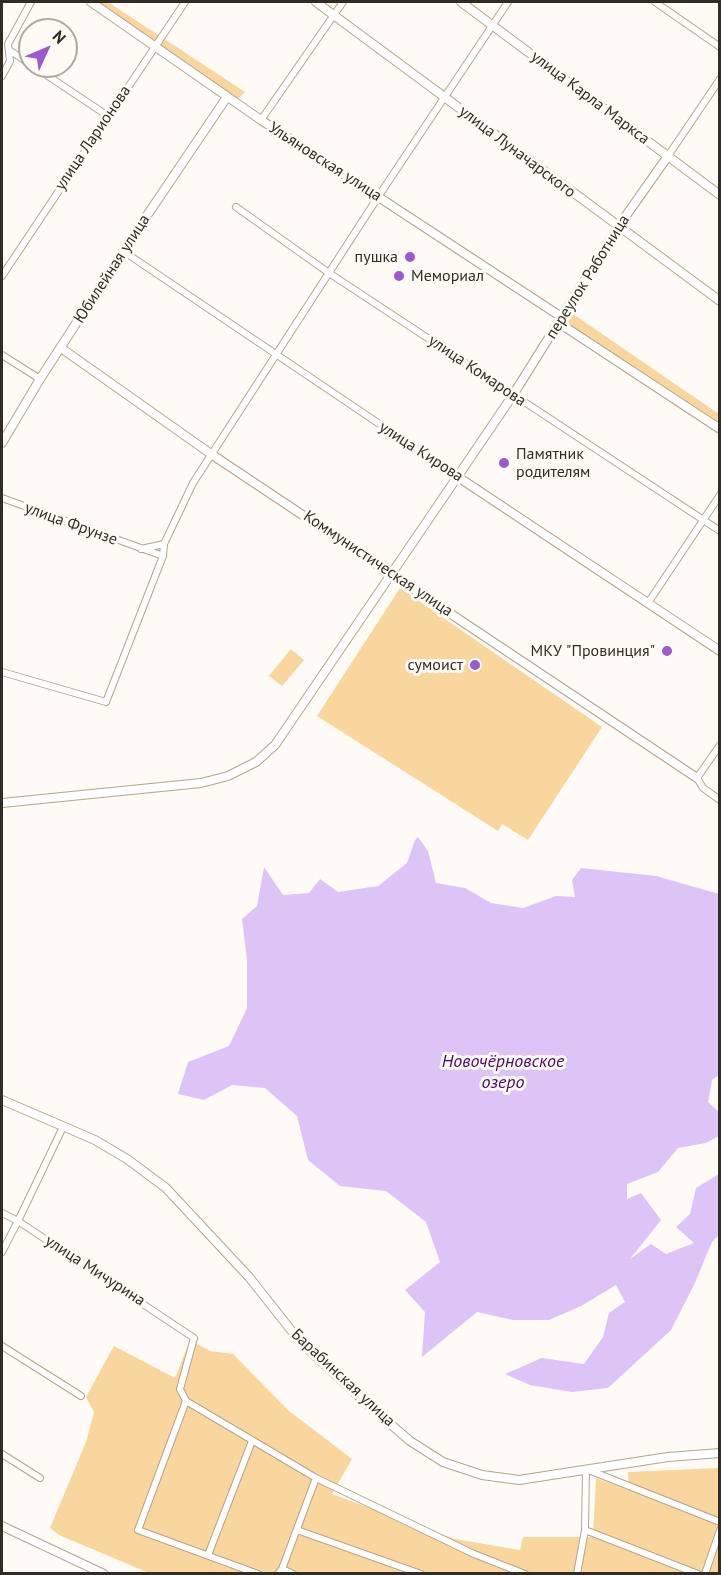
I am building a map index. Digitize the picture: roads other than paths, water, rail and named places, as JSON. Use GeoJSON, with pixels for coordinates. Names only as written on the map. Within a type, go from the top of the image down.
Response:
{"type":"FeatureCollection","features":[{"type":"Feature","properties":{"kind":"street"},"geometry":{"type":"LineString","coordinates":[[2,76],[10,61],[9,44],[31,2]]}},
{"type":"Feature","properties":{"kind":"street","name":"Ульяновская улица"},"geometry":{"type":"LineString","coordinates":[[91,2],[227,97],[720,429]]}},
{"type":"Feature","properties":{"kind":"street","name":"улица Ларионова"},"geometry":{"type":"LineString","coordinates":[[2,276],[186,2]]}},
{"type":"Feature","properties":{"kind":"street","name":"улица Луначарского"},"geometry":{"type":"LineString","coordinates":[[316,2],[720,301]]}},
{"type":"Feature","properties":{"kind":"street"},"geometry":{"type":"LineString","coordinates":[[261,120],[343,2]]}},
{"type":"Feature","properties":{"kind":"street","name":"улица Карла Маркса"},"geometry":{"type":"LineString","coordinates":[[461,2],[720,195]]}},
{"type":"Feature","properties":{"kind":"street"},"geometry":{"type":"LineString","coordinates":[[2,672],[105,702],[163,556],[164,544],[193,483],[378,197],[508,2]]}},
{"type":"Feature","properties":{"kind":"street"},"geometry":{"type":"LineString","coordinates":[[655,2],[720,47]]}},
{"type":"Feature","properties":{"kind":"street"},"geometry":{"type":"LineString","coordinates":[[9,50],[18,56]]}},
{"type":"Feature","properties":{"kind":"street"},"geometry":{"type":"LineString","coordinates":[[51,78],[108,116]]}},
{"type":"Feature","properties":{"kind":"street","name":"переулок Работница"},"geometry":{"type":"LineString","coordinates":[[2,803],[201,783],[228,776],[256,762],[275,745],[513,395],[618,227],[720,79]]}},
{"type":"Feature","properties":{"kind":"street","name":"Юбилейная улица"},"geometry":{"type":"LineString","coordinates":[[2,443],[40,379],[123,251],[227,97]]}},
{"type":"Feature","properties":{"kind":"street","name":"улица Комарова"},"geometry":{"type":"LineString","coordinates":[[236,207],[329,273],[720,531]]}},
{"type":"Feature","properties":{"kind":"street","name":"улица Кирова"},"geometry":{"type":"LineString","coordinates":[[123,251],[720,651]]}},
{"type":"Feature","properties":{"kind":"street","name":"Коммунистическая улица"},"geometry":{"type":"LineString","coordinates":[[61,348],[211,453],[697,778]]}},
{"type":"Feature","properties":{"kind":"street"},"geometry":{"type":"LineString","coordinates":[[2,355],[40,379]]}},
{"type":"Feature","properties":{"kind":"street"},"geometry":{"type":"LineString","coordinates":[[648,603],[720,495]]}},
{"type":"Feature","properties":{"kind":"street","name":"улица Фрунзе"},"geometry":{"type":"LineString","coordinates":[[2,498],[163,556]]}},
{"type":"Feature","properties":{"kind":"street"},"geometry":{"type":"LineString","coordinates":[[140,549],[164,544]]}},
{"type":"Feature","properties":{"kind":"street"},"geometry":{"type":"LineString","coordinates":[[720,745],[697,778],[703,788],[720,800]]}},
{"type":"Feature","properties":{"kind":"street","name":"Барабинская улица"},"geometry":{"type":"LineString","coordinates":[[2,1100],[95,1140],[119,1154],[166,1188],[249,1277],[298,1339],[365,1402],[425,1452],[443,1462],[497,1478],[519,1480],[668,1457],[720,1453]]}},
{"type":"Feature","properties":{"kind":"street"},"geometry":{"type":"LineString","coordinates":[[2,1252],[63,1127]]}},
{"type":"Feature","properties":{"kind":"street","name":"улица Мичурина"},"geometry":{"type":"LineString","coordinates":[[2,1213],[18,1221],[195,1338],[180,1389],[186,1401]]}},
{"type":"Feature","properties":{"kind":"street"},"geometry":{"type":"LineString","coordinates":[[2,1346],[81,1396]]}},
{"type":"Feature","properties":{"kind":"street"},"geometry":{"type":"LineString","coordinates":[[258,1574],[138,1530],[186,1401],[316,1478],[474,1554],[525,1574]]}},
{"type":"Feature","properties":{"kind":"street"},"geometry":{"type":"LineString","coordinates":[[208,1555],[252,1441]]}},
{"type":"Feature","properties":{"kind":"street"},"geometry":{"type":"LineString","coordinates":[[2,1454],[40,1478]]}},
{"type":"Feature","properties":{"kind":"street"},"geometry":{"type":"LineString","coordinates":[[577,1574],[585,1530],[586,1470],[720,1522]]}},
{"type":"Feature","properties":{"kind":"street"},"geometry":{"type":"LineString","coordinates":[[293,1574],[280,1571],[316,1478]]}},
{"type":"Feature","properties":{"kind":"street"},"geometry":{"type":"LineString","coordinates":[[2,1526],[104,1574]]}},
{"type":"Feature","properties":{"kind":"street"},"geometry":{"type":"LineString","coordinates":[[297,1530],[421,1574]]}},
{"type":"Feature","properties":{"kind":"street"},"geometry":{"type":"LineString","coordinates":[[585,1530],[698,1574]]}},
{"type":"Feature","properties":{"kind":"street"},"geometry":{"type":"LineString","coordinates":[[705,1574],[720,1530]]}},
{"type":"Feature","properties":{"kind":"water","name":"Новочёрновское озеро"},"geometry":{"type":"Polygon","coordinates":[[[418,837],[428,851],[436,883],[465,888],[491,903],[523,908],[556,896],[575,897],[572,880],[581,868],[656,876],[719,894],[719,1075],[712,1080],[708,1102],[719,1112],[719,1136],[706,1143],[678,1148],[658,1172],[627,1184],[627,1199],[641,1193],[661,1220],[630,1259],[651,1244],[666,1254],[694,1243],[676,1227],[690,1214],[696,1188],[719,1174],[719,1235],[712,1242],[694,1285],[671,1330],[608,1388],[572,1392],[530,1385],[505,1374],[542,1358],[584,1364],[603,1337],[609,1313],[625,1302],[616,1285],[581,1306],[549,1320],[513,1320],[477,1312],[422,1357],[425,1312],[405,1290],[440,1262],[426,1222],[386,1191],[340,1186],[308,1160],[297,1116],[265,1088],[232,1085],[204,1100],[178,1094],[188,1062],[229,1046],[247,1008],[247,959],[242,919],[257,906],[264,867],[283,895],[309,893],[320,879],[338,892],[378,886],[407,863],[418,837]]]}},
{"type":"Feature","properties":{"kind":"place","name":"пушка"},"geometry":{"type":"Point","coordinates":[410,257]}},
{"type":"Feature","properties":{"kind":"place","name":"Мемориал"},"geometry":{"type":"Point","coordinates":[399,276]}},
{"type":"Feature","properties":{"kind":"place","name":"Памятник родителям"},"geometry":{"type":"Point","coordinates":[504,463]}},
{"type":"Feature","properties":{"kind":"place","name":"МКУ \"Провинция\""},"geometry":{"type":"Point","coordinates":[667,651]}},
{"type":"Feature","properties":{"kind":"place","name":"сумоист"},"geometry":{"type":"Point","coordinates":[475,665]}}]}
